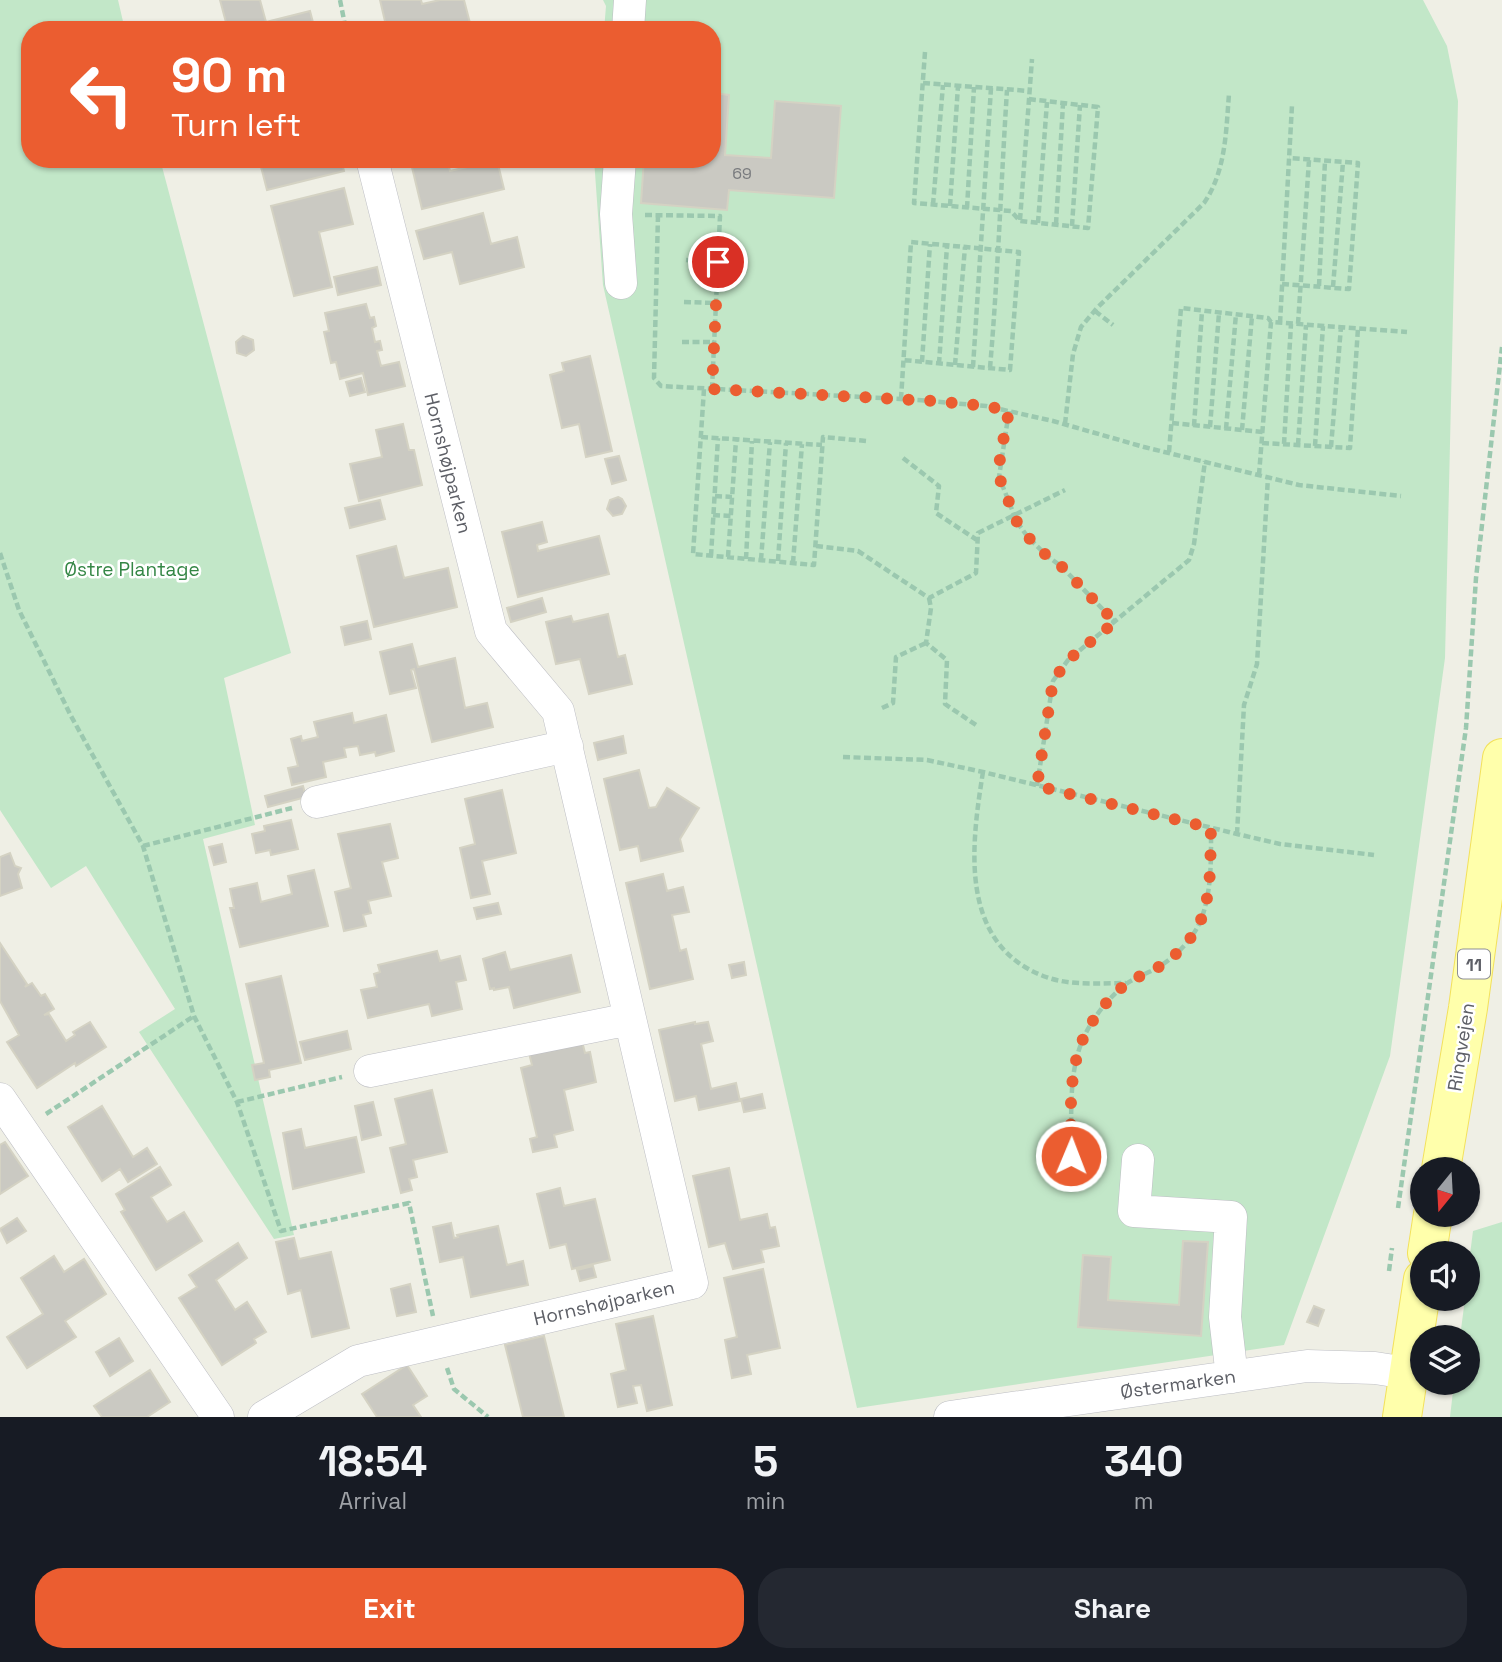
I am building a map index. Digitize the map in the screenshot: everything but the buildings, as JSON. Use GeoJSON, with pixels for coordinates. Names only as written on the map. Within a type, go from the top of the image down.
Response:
{"type":"FeatureCollection","features":[{"type":"Feature","properties":{"kind":"main road","name":"Ringvejen"},"geometry":{"type":"LineString","coordinates":[[1443,1157],[1468,1008],[1502,758]]}},
{"type":"Feature","properties":{"kind":"main road"},"geometry":{"type":"LineString","coordinates":[[1402,1417],[1407,1373],[1405,1280]]}},
{"type":"Feature","properties":{"kind":"street"},"geometry":{"type":"LineString","coordinates":[[629,21],[630,0]]}},
{"type":"Feature","properties":{"kind":"street","name":"Hornshøjparken"},"geometry":{"type":"LineString","coordinates":[[264,1417],[358,1362],[692,1283],[558,711],[491,631],[374,168]]}},
{"type":"Feature","properties":{"kind":"street"},"geometry":{"type":"LineString","coordinates":[[619,168],[616,214],[621,283]]}},
{"type":"Feature","properties":{"kind":"street"},"geometry":{"type":"LineString","coordinates":[[317,802],[567,746]]}},
{"type":"Feature","properties":{"kind":"street"},"geometry":{"type":"LineString","coordinates":[[370,1071],[630,1019]]}},
{"type":"Feature","properties":{"kind":"street"},"geometry":{"type":"LineString","coordinates":[[0,1099],[218,1417]]}},
{"type":"Feature","properties":{"kind":"street"},"geometry":{"type":"LineString","coordinates":[[1138,1160],[1134,1211],[1231,1217],[1225,1317],[1233,1377]]}},
{"type":"Feature","properties":{"kind":"street","name":"Østermarken"},"geometry":{"type":"LineString","coordinates":[[950,1417],[1307,1366],[1375,1368],[1407,1373]]}},
{"type":"Feature","properties":{"kind":"path"},"geometry":{"type":"LineString","coordinates":[[340,0],[344,21]]}},
{"type":"Feature","properties":{"kind":"path"},"geometry":{"type":"LineString","coordinates":[[925,52],[914,203],[1011,211],[1020,221],[1088,228],[1098,107],[1028,99]]}},
{"type":"Feature","properties":{"kind":"path"},"geometry":{"type":"LineString","coordinates":[[1020,221],[1032,59]]}},
{"type":"Feature","properties":{"kind":"path"},"geometry":{"type":"LineString","coordinates":[[923,83],[1029,91]]}},
{"type":"Feature","properties":{"kind":"path"},"geometry":{"type":"LineString","coordinates":[[933,205],[943,85]]}},
{"type":"Feature","properties":{"kind":"path"},"geometry":{"type":"LineString","coordinates":[[950,206],[958,86]]}},
{"type":"Feature","properties":{"kind":"path"},"geometry":{"type":"LineString","coordinates":[[967,208],[974,87]]}},
{"type":"Feature","properties":{"kind":"path"},"geometry":{"type":"LineString","coordinates":[[973,367],[991,88]]}},
{"type":"Feature","properties":{"kind":"path"},"geometry":{"type":"LineString","coordinates":[[990,368],[1000,251],[999,210],[1007,90]]}},
{"type":"Feature","properties":{"kind":"path"},"geometry":{"type":"LineString","coordinates":[[1065,424],[1073,354],[1081,327],[1204,203],[1214,188],[1221,167],[1229,94]]}},
{"type":"Feature","properties":{"kind":"path"},"geometry":{"type":"LineString","coordinates":[[1038,223],[1047,102]]}},
{"type":"Feature","properties":{"kind":"path"},"geometry":{"type":"LineString","coordinates":[[1056,225],[1063,103]]}},
{"type":"Feature","properties":{"kind":"path"},"geometry":{"type":"LineString","coordinates":[[1280,323],[1292,105]]}},
{"type":"Feature","properties":{"kind":"path"},"geometry":{"type":"LineString","coordinates":[[1072,226],[1080,106]]}},
{"type":"Feature","properties":{"kind":"path"},"geometry":{"type":"LineString","coordinates":[[1282,284],[1349,289],[1357,163],[1289,158]]}},
{"type":"Feature","properties":{"kind":"path"},"geometry":{"type":"LineString","coordinates":[[1298,324],[1309,160]]}},
{"type":"Feature","properties":{"kind":"path"},"geometry":{"type":"LineString","coordinates":[[1319,286],[1325,161]]}},
{"type":"Feature","properties":{"kind":"path"},"geometry":{"type":"LineString","coordinates":[[1333,287],[1343,162]]}},
{"type":"Feature","properties":{"kind":"path"},"geometry":{"type":"LineString","coordinates":[[712,389],[720,216],[658,215],[654,378],[661,386],[986,406],[1299,485],[1401,496]]}},
{"type":"Feature","properties":{"kind":"path"},"geometry":{"type":"LineString","coordinates":[[901,399],[911,242],[1018,252],[1010,370],[904,360]]}},
{"type":"Feature","properties":{"kind":"path"},"geometry":{"type":"LineString","coordinates":[[922,362],[930,244]]}},
{"type":"Feature","properties":{"kind":"path"},"geometry":{"type":"LineString","coordinates":[[939,364],[947,245]]}},
{"type":"Feature","properties":{"kind":"path"},"geometry":{"type":"LineString","coordinates":[[956,365],[965,247]]}},
{"type":"Feature","properties":{"kind":"path"},"geometry":{"type":"LineString","coordinates":[[687,260],[718,262]]}},
{"type":"Feature","properties":{"kind":"path"},"geometry":{"type":"LineString","coordinates":[[684,302],[716,303]]}},
{"type":"Feature","properties":{"kind":"path"},"geometry":{"type":"LineString","coordinates":[[1169,452],[1181,308],[1268,318],[1271,322],[1280,323],[1407,332]]}},
{"type":"Feature","properties":{"kind":"path"},"geometry":{"type":"LineString","coordinates":[[1095,311],[1113,326]]}},
{"type":"Feature","properties":{"kind":"path"},"geometry":{"type":"LineString","coordinates":[[1194,426],[1202,311]]}},
{"type":"Feature","properties":{"kind":"path"},"geometry":{"type":"LineString","coordinates":[[1210,427],[1219,313]]}},
{"type":"Feature","properties":{"kind":"path"},"geometry":{"type":"LineString","coordinates":[[1226,429],[1236,314]]}},
{"type":"Feature","properties":{"kind":"path"},"geometry":{"type":"LineString","coordinates":[[1242,430],[1252,316]]}},
{"type":"Feature","properties":{"kind":"path"},"geometry":{"type":"LineString","coordinates":[[1259,475],[1271,322]]}},
{"type":"Feature","properties":{"kind":"path"},"geometry":{"type":"LineString","coordinates":[[1284,444],[1291,324]]}},
{"type":"Feature","properties":{"kind":"path"},"geometry":{"type":"LineString","coordinates":[[1298,445],[1306,324]]}},
{"type":"Feature","properties":{"kind":"path"},"geometry":{"type":"LineString","coordinates":[[1315,446],[1323,326]]}},
{"type":"Feature","properties":{"kind":"path"},"geometry":{"type":"LineString","coordinates":[[1331,447],[1341,327]]}},
{"type":"Feature","properties":{"kind":"path"},"geometry":{"type":"LineString","coordinates":[[1262,443],[1350,448],[1358,328]]}},
{"type":"Feature","properties":{"kind":"path"},"geometry":{"type":"LineString","coordinates":[[682,342],[714,342]]}},
{"type":"Feature","properties":{"kind":"path"},"geometry":{"type":"LineString","coordinates":[[1421,1157],[1466,728],[1476,579],[1502,347]]}},
{"type":"Feature","properties":{"kind":"path"},"geometry":{"type":"LineString","coordinates":[[704,389],[693,554],[814,565],[822,437],[866,441]]}},
{"type":"Feature","properties":{"kind":"path"},"geometry":{"type":"LineString","coordinates":[[1009,411],[999,477],[1014,516],[1027,536],[1062,567],[1115,622]]}},
{"type":"Feature","properties":{"kind":"path"},"geometry":{"type":"LineString","coordinates":[[1172,423],[1263,432]]}},
{"type":"Feature","properties":{"kind":"path"},"geometry":{"type":"LineString","coordinates":[[701,437],[822,445]]}},
{"type":"Feature","properties":{"kind":"path"},"geometry":{"type":"LineString","coordinates":[[711,556],[718,438]]}},
{"type":"Feature","properties":{"kind":"path"},"geometry":{"type":"LineString","coordinates":[[728,557],[736,440]]}},
{"type":"Feature","properties":{"kind":"path"},"geometry":{"type":"LineString","coordinates":[[746,559],[752,441]]}},
{"type":"Feature","properties":{"kind":"path"},"geometry":{"type":"LineString","coordinates":[[761,560],[770,442]]}},
{"type":"Feature","properties":{"kind":"path"},"geometry":{"type":"LineString","coordinates":[[778,561],[786,443]]}},
{"type":"Feature","properties":{"kind":"path"},"geometry":{"type":"LineString","coordinates":[[793,563],[802,444]]}},
{"type":"Feature","properties":{"kind":"path"},"geometry":{"type":"LineString","coordinates":[[903,458],[939,486],[936,513],[978,541]]}},
{"type":"Feature","properties":{"kind":"path"},"geometry":{"type":"LineString","coordinates":[[1037,786],[1053,681],[1068,660],[1189,560],[1194,544],[1205,461]]}},
{"type":"Feature","properties":{"kind":"path"},"geometry":{"type":"LineString","coordinates":[[1237,834],[1244,705],[1257,664],[1268,477]]}},
{"type":"Feature","properties":{"kind":"path"},"geometry":{"type":"LineString","coordinates":[[929,598],[976,573],[978,533],[1065,490]]}},
{"type":"Feature","properties":{"kind":"path"},"geometry":{"type":"LineString","coordinates":[[715,496],[732,497]]}},
{"type":"Feature","properties":{"kind":"path"},"geometry":{"type":"LineString","coordinates":[[713,515],[731,516]]}},
{"type":"Feature","properties":{"kind":"path"},"geometry":{"type":"LineString","coordinates":[[816,546],[858,551],[929,598],[931,608],[926,643]]}},
{"type":"Feature","properties":{"kind":"path"},"geometry":{"type":"LineString","coordinates":[[0,553],[19,610],[65,704],[143,846],[194,1016],[237,1102],[281,1231],[408,1203],[439,1342],[454,1389],[488,1417]]}},
{"type":"Feature","properties":{"kind":"path"},"geometry":{"type":"LineString","coordinates":[[882,708],[893,703],[896,657],[926,643]]}},
{"type":"Feature","properties":{"kind":"path"},"geometry":{"type":"LineString","coordinates":[[926,643],[947,660],[945,704],[976,725]]}},
{"type":"Feature","properties":{"kind":"path"},"geometry":{"type":"LineString","coordinates":[[843,757],[927,760],[1280,844],[1374,855]]}},
{"type":"Feature","properties":{"kind":"path"},"geometry":{"type":"LineString","coordinates":[[983,772],[976,817],[975,883],[984,921],[1005,952],[1021,965],[1047,978],[1076,983],[1127,983]]}},
{"type":"Feature","properties":{"kind":"path"},"geometry":{"type":"LineString","coordinates":[[143,846],[317,802]]}},
{"type":"Feature","properties":{"kind":"path"},"geometry":{"type":"LineString","coordinates":[[1071,1156],[1072,1100],[1080,1045],[1094,1019],[1127,983],[1175,955],[1190,938],[1203,916],[1208,891],[1211,828]]}},
{"type":"Feature","properties":{"kind":"path"},"geometry":{"type":"LineString","coordinates":[[22,1130],[194,1016]]}},
{"type":"Feature","properties":{"kind":"path"},"geometry":{"type":"LineString","coordinates":[[237,1102],[370,1071]]}},
{"type":"Feature","properties":{"kind":"path"},"geometry":{"type":"LineString","coordinates":[[1405,1280],[1410,1246]]}},
{"type":"Feature","properties":{"kind":"green space","name":"Østre Plantage"},"geometry":{"type":"Polygon","coordinates":[[[0,0],[118,0],[123,21],[21,21],[21,168],[162,168],[291,653],[224,678],[255,825],[203,839],[294,1235],[274,1239],[139,1032],[175,1009],[86,866],[51,888],[0,810],[0,0]]]}},
{"type":"Feature","properties":{"kind":"green space"},"geometry":{"type":"Polygon","coordinates":[[[603,0],[1423,0],[1447,46],[1458,101],[1445,658],[1390,1056],[1284,1345],[857,1408],[603,285],[595,168],[721,168],[721,21],[605,21],[606,6],[603,0]]]}},
{"type":"Feature","properties":{"kind":"green space"},"geometry":{"type":"Polygon","coordinates":[[[1502,1222],[1502,1417],[1450,1417],[1453,1395],[1480,1395],[1480,1325],[1462,1325],[1463,1311],[1480,1311],[1480,1241],[1472,1241],[1473,1231],[1502,1222]]]}},
{"type":"Feature","properties":{"kind":"route"},"geometry":{"type":"LineString","coordinates":[[718,262],[712,389],[933,401],[1009,411],[999,477],[1017,522],[1027,536],[1062,567],[1115,622],[1068,660],[1053,681],[1037,786],[1211,828],[1208,891],[1203,916],[1190,938],[1175,955],[1127,983],[1094,1019],[1080,1045],[1072,1100],[1071,1156]]}}]}
